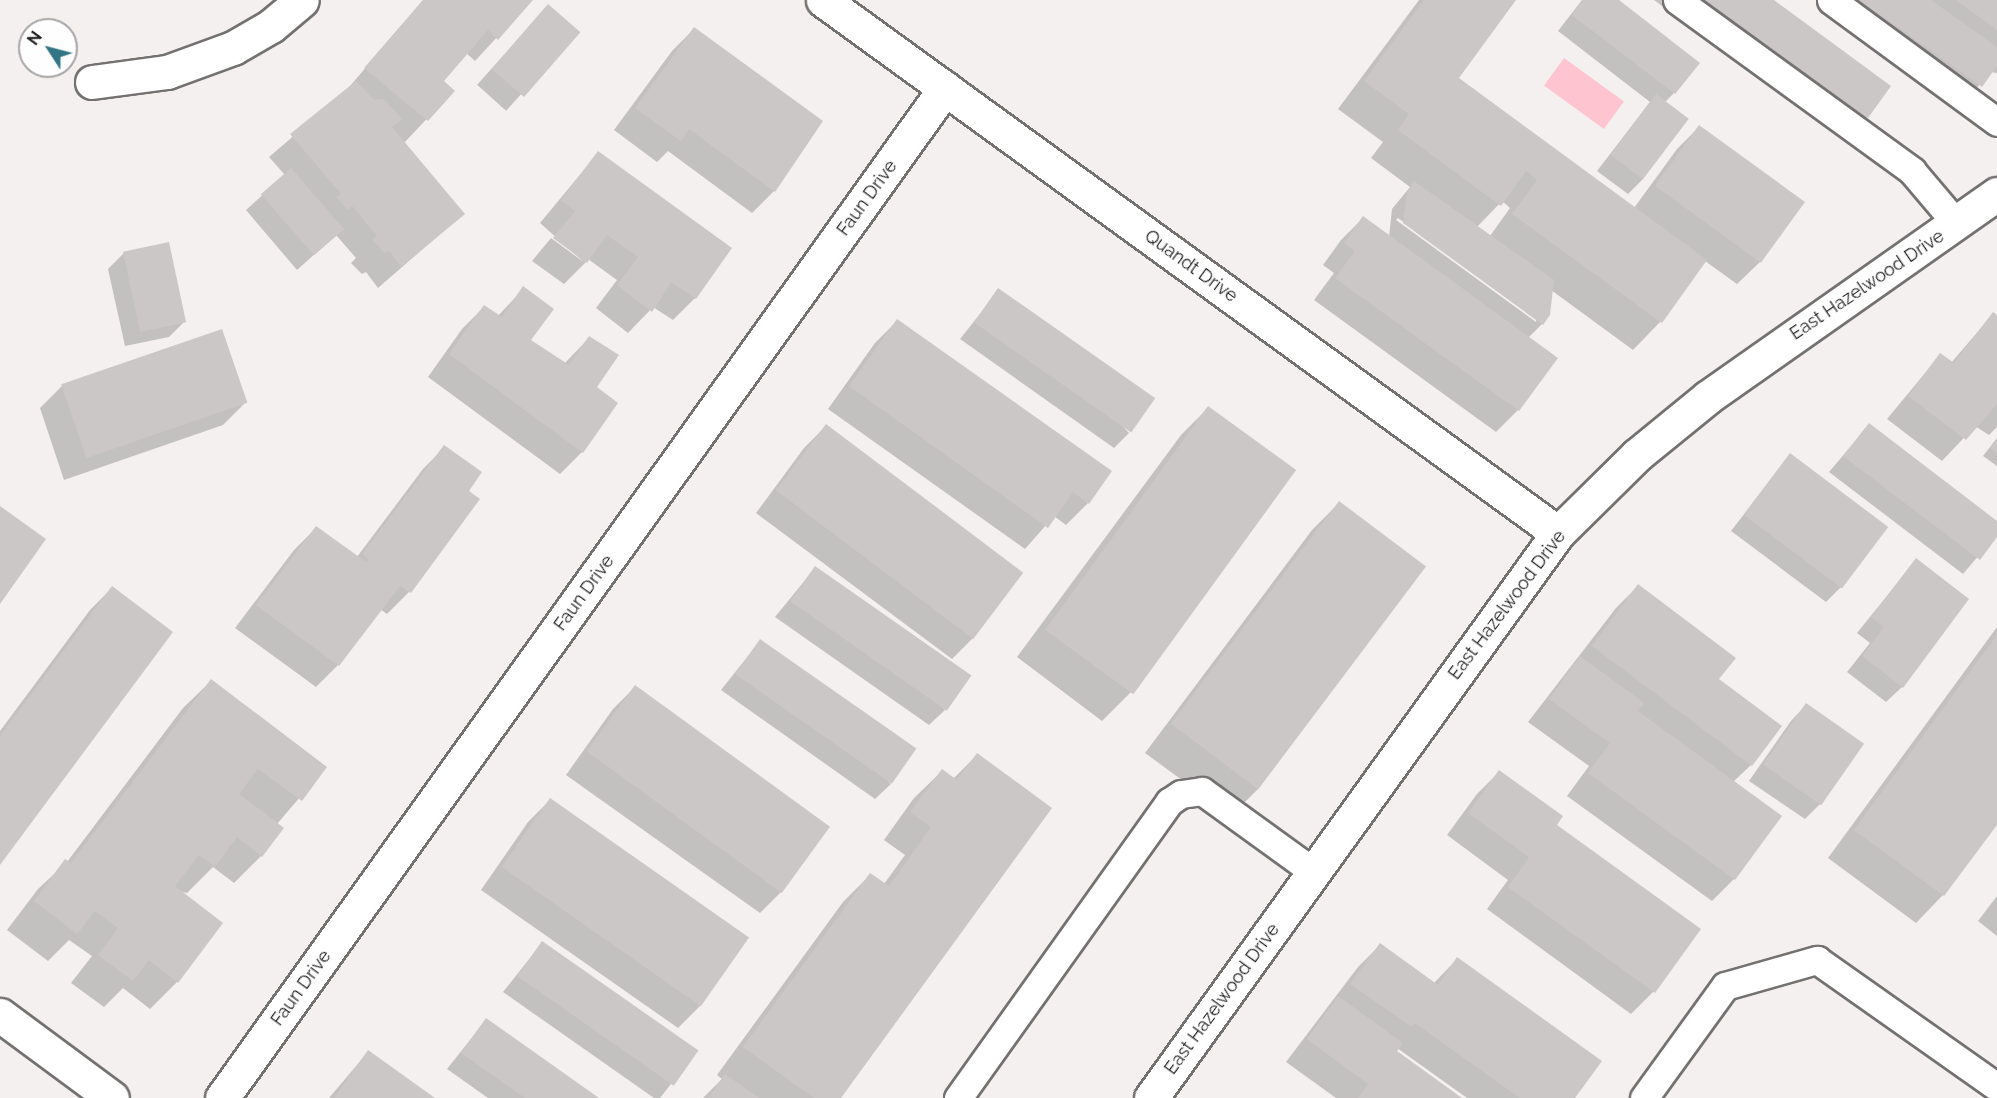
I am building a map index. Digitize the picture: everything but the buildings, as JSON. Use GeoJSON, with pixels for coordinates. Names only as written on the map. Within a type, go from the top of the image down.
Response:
{"type":"FeatureCollection","features":[{"type":"Feature","properties":{"kind":"street"},"geometry":{"type":"LineString","coordinates":[[92,82],[167,72],[233,48],[271,26],[302,0]]}},
{"type":"Feature","properties":{"kind":"street","name":"Quandt Drive"},"geometry":{"type":"LineString","coordinates":[[824,0],[1558,533]]}},
{"type":"Feature","properties":{"kind":"street","name":"Faun Drive"},"geometry":{"type":"LineString","coordinates":[[222,1098],[945,88]]}},
{"type":"Feature","properties":{"kind":"street","name":"East Hazelwood Drive"},"geometry":{"type":"LineString","coordinates":[[1150,1098],[1558,533],[1637,455],[1708,397],[1997,194]]}},
{"type":"Feature","properties":{"kind":"street"},"geometry":{"type":"LineString","coordinates":[[0,1015],[112,1098]]}},
{"type":"Feature","properties":{"kind":"lane"},"geometry":{"type":"LineString","coordinates":[[1677,0],[1912,171],[1957,224]]}},
{"type":"Feature","properties":{"kind":"lane"},"geometry":{"type":"LineString","coordinates":[[1831,0],[1997,122]]}},
{"type":"Feature","properties":{"kind":"lane"},"geometry":{"type":"LineString","coordinates":[[958,1098],[1168,802],[1181,794],[1202,791],[1314,872]]}},
{"type":"Feature","properties":{"kind":"lane"},"geometry":{"type":"LineString","coordinates":[[1644,1098],[1725,986],[1817,960],[1997,1088]]}},
{"type":"Feature","properties":{"kind":"shaded area"},"geometry":{"type":"Polygon","coordinates":[[[1564,58],[1624,101],[1604,129],[1544,86],[1564,58]]]}}]}
